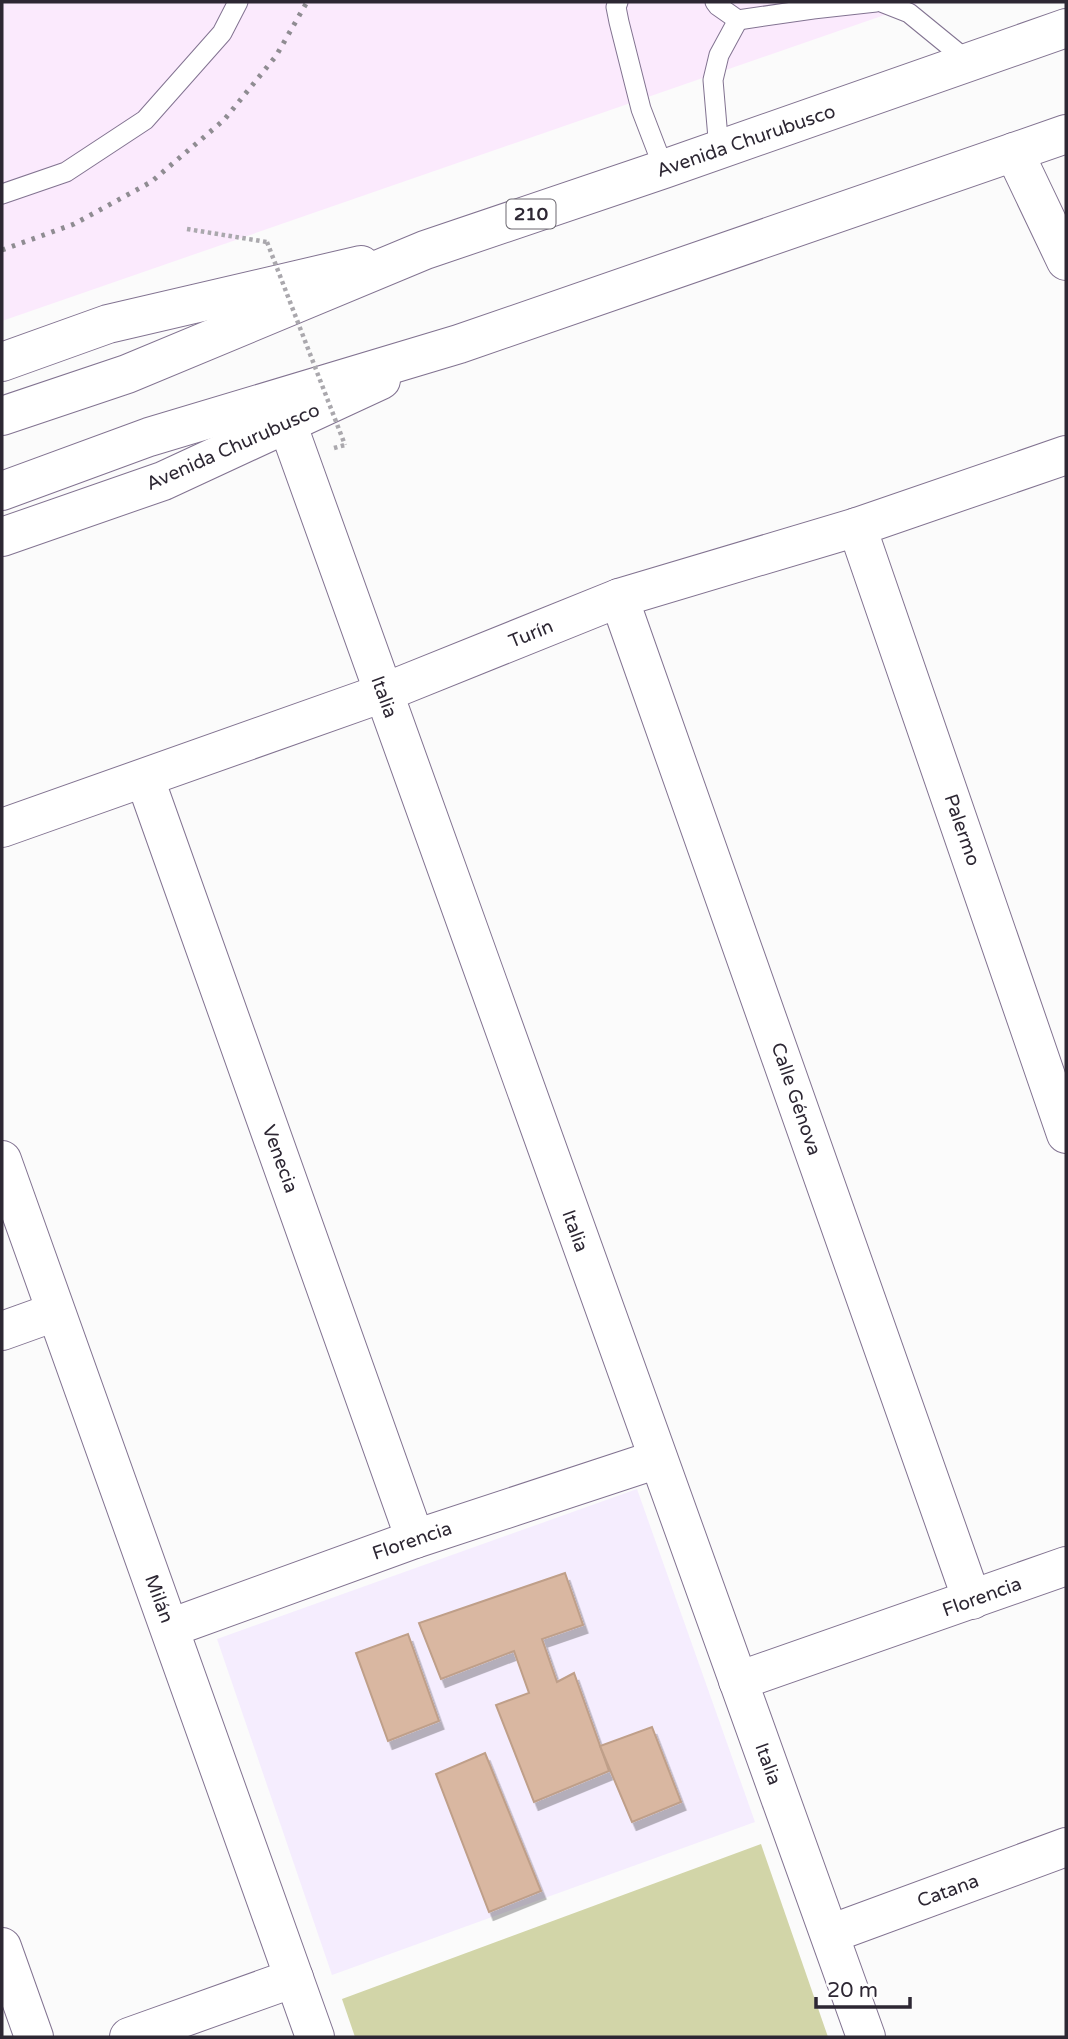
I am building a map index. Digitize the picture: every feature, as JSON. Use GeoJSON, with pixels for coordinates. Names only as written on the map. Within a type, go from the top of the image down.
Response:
{"type":"FeatureCollection","features":[{"type":"Feature","properties":{"kind":"main road","name":"Avenida Churubusco"},"geometry":{"type":"LineString","coordinates":[[2,416],[127,374],[425,250],[1066,28]]}},
{"type":"Feature","properties":{"kind":"main road","name":"Avenida Churubusco"},"geometry":{"type":"LineString","coordinates":[[2,491],[149,437],[459,344],[1066,134]]}},
{"type":"Feature","properties":{"kind":"main road"},"geometry":{"type":"LineString","coordinates":[[1014,152],[1066,261]]}},
{"type":"Feature","properties":{"kind":"main road","name":"Avenida Churubusco"},"geometry":{"type":"LineString","coordinates":[[2,362],[108,324],[425,250]]}},
{"type":"Feature","properties":{"kind":"main road","name":"Avenida Churubusco"},"geometry":{"type":"LineString","coordinates":[[2,537],[163,481],[459,344]]}},
{"type":"Feature","properties":{"kind":"main road","name":"Italia"},"geometry":{"type":"LineString","coordinates":[[287,423],[866,2037]]}},
{"type":"Feature","properties":{"kind":"main road","name":"Turín"},"geometry":{"type":"LineString","coordinates":[[2,828],[383,694],[619,598],[857,527],[1066,455]]}},
{"type":"Feature","properties":{"kind":"main road","name":"Palermo"},"geometry":{"type":"LineString","coordinates":[[857,527],[1066,1134]]}},
{"type":"Feature","properties":{"kind":"main road","name":"Calle Génova"},"geometry":{"type":"LineString","coordinates":[[619,598],[972,1600]]}},
{"type":"Feature","properties":{"kind":"main road","name":"Venecia"},"geometry":{"type":"LineString","coordinates":[[145,779],[415,1539]]}},
{"type":"Feature","properties":{"kind":"main road","name":"Milán"},"geometry":{"type":"LineString","coordinates":[[2,1160],[316,2037]]}},
{"type":"Feature","properties":{"kind":"main road"},"geometry":{"type":"LineString","coordinates":[[2,1331],[55,1311]]}},
{"type":"Feature","properties":{"kind":"main road","name":"Florencia"},"geometry":{"type":"LineString","coordinates":[[170,1629],[415,1539],[658,1460]]}},
{"type":"Feature","properties":{"kind":"main road","name":"Florencia"},"geometry":{"type":"LineString","coordinates":[[738,1681],[1066,1566]]}},
{"type":"Feature","properties":{"kind":"main road","name":"Catana"},"geometry":{"type":"LineString","coordinates":[[831,1934],[1066,1847]]}},
{"type":"Feature","properties":{"kind":"main road"},"geometry":{"type":"LineString","coordinates":[[2,1947],[34,2037]]}},
{"type":"Feature","properties":{"kind":"main road"},"geometry":{"type":"LineString","coordinates":[[129,2037],[294,1978]]}},
{"type":"Feature","properties":{"kind":"lane"},"geometry":{"type":"LineString","coordinates":[[2,194],[66,172],[145,120],[222,33],[238,2]]}},
{"type":"Feature","properties":{"kind":"lane"},"geometry":{"type":"LineString","coordinates":[[618,2],[616,7],[619,22],[641,109],[664,169]]}},
{"type":"Feature","properties":{"kind":"lane"},"geometry":{"type":"LineString","coordinates":[[715,2],[738,20],[878,2],[909,13],[969,62]]}},
{"type":"Feature","properties":{"kind":"lane"},"geometry":{"type":"LineString","coordinates":[[719,150],[713,80],[719,55],[738,20]]}},
{"type":"Feature","properties":{"kind":"path"},"geometry":{"type":"LineString","coordinates":[[187,229],[267,242],[345,445]]}},
{"type":"Feature","properties":{"kind":"shaded area"},"geometry":{"type":"Polygon","coordinates":[[[2,2],[922,2],[2,321],[2,2]]]}},
{"type":"Feature","properties":{"kind":"shaded area"},"geometry":{"type":"Polygon","coordinates":[[[637,1489],[755,1822],[332,1975],[217,1639],[637,1489]]]}},
{"type":"Feature","properties":{"kind":"green space"},"geometry":{"type":"Polygon","coordinates":[[[761,1844],[828,2037],[355,2037],[342,1999],[761,1844]]]}},
{"type":"Feature","properties":{"kind":"building"},"geometry":{"type":"Polygon","coordinates":[[[565,1573],[583,1625],[542,1639],[557,1682],[574,1673],[609,1771],[534,1802],[496,1705],[529,1693],[514,1651],[441,1679],[419,1623],[565,1573]]]}},
{"type":"Feature","properties":{"kind":"building"},"geometry":{"type":"Polygon","coordinates":[[[408,1634],[439,1721],[388,1741],[356,1653],[408,1634]]]}},
{"type":"Feature","properties":{"kind":"building"},"geometry":{"type":"Polygon","coordinates":[[[652,1727],[681,1802],[632,1822],[600,1746],[652,1727]]]}},
{"type":"Feature","properties":{"kind":"building"},"geometry":{"type":"Polygon","coordinates":[[[485,1753],[541,1891],[489,1912],[436,1774],[485,1753]]]}},
{"type":"Feature","properties":{"kind":"railway"},"geometry":{"type":"LineString","coordinates":[[2,250],[74,224],[151,182],[224,120],[276,56],[307,2]]}}]}
